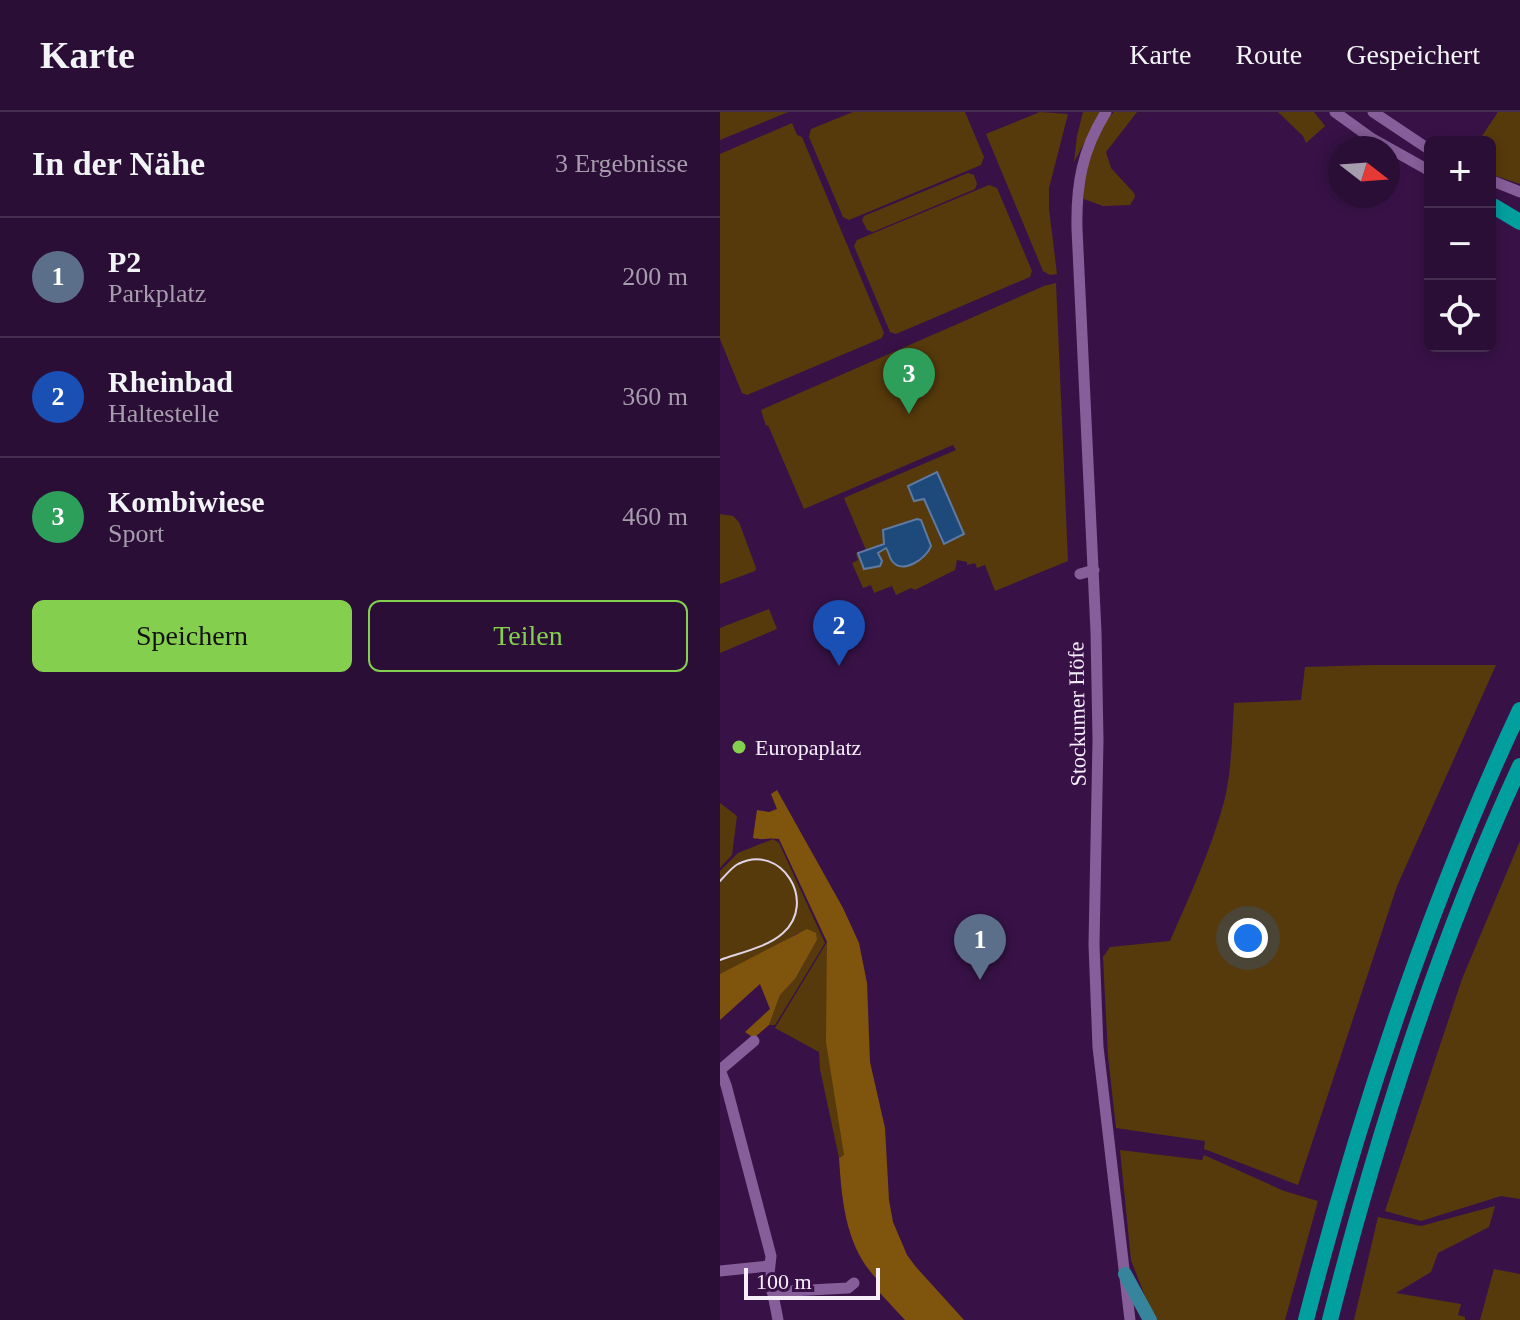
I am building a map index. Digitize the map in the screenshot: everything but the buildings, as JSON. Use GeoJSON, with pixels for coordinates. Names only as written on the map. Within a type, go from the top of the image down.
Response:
{"type":"FeatureCollection","features":[{"type":"Feature","properties":{"kind":"highway"},"geometry":{"type":"LineString","coordinates":[[1496,206],[1520,212]]}},
{"type":"Feature","properties":{"kind":"highway"},"geometry":{"type":"LineString","coordinates":[[1496,207],[1520,222]]}},
{"type":"Feature","properties":{"kind":"highway"},"geometry":{"type":"LineString","coordinates":[[1306,1320],[1369,1095],[1414,961],[1484,786],[1520,710]]}},
{"type":"Feature","properties":{"kind":"highway"},"geometry":{"type":"LineString","coordinates":[[1330,1320],[1357,1215],[1437,969],[1471,878],[1520,766]]}},
{"type":"Feature","properties":{"kind":"main road"},"geometry":{"type":"LineString","coordinates":[[1125,1274],[1150,1320]]}},
{"type":"Feature","properties":{"kind":"street","name":"Stockumer Höfe"},"geometry":{"type":"LineString","coordinates":[[1106,112],[1086,149],[1077,189],[1098,727],[1094,945],[1097,1018],[1130,1320]]}},
{"type":"Feature","properties":{"kind":"street"},"geometry":{"type":"LineString","coordinates":[[1335,112],[1371,138],[1424,168]]}},
{"type":"Feature","properties":{"kind":"street"},"geometry":{"type":"LineString","coordinates":[[1373,112],[1424,146]]}},
{"type":"Feature","properties":{"kind":"street"},"geometry":{"type":"LineString","coordinates":[[1496,182],[1520,192]]}},
{"type":"Feature","properties":{"kind":"street"},"geometry":{"type":"LineString","coordinates":[[1080,574],[1094,570]]}},
{"type":"Feature","properties":{"kind":"street"},"geometry":{"type":"LineString","coordinates":[[754,1041],[720,1070],[764,1204],[771,1256],[768,1266],[778,1320]]}},
{"type":"Feature","properties":{"kind":"street"},"geometry":{"type":"LineString","coordinates":[[720,1271],[768,1266]]}},
{"type":"Feature","properties":{"kind":"street"},"geometry":{"type":"LineString","coordinates":[[772,1292],[848,1288],[854,1283]]}},
{"type":"Feature","properties":{"kind":"shaded area"},"geometry":{"type":"Polygon","coordinates":[[[720,112],[788,112],[720,140],[720,112]]]}},
{"type":"Feature","properties":{"kind":"shaded area"},"geometry":{"type":"Polygon","coordinates":[[[853,112],[965,112],[984,157],[981,165],[849,220],[843,217],[809,137],[811,129],[853,112]]]}},
{"type":"Feature","properties":{"kind":"shaded area"},"geometry":{"type":"Polygon","coordinates":[[[1040,112],[1068,114],[1049,188],[1057,274],[1050,275],[1043,271],[986,134],[1040,112]]]}},
{"type":"Feature","properties":{"kind":"shaded area"},"geometry":{"type":"Polygon","coordinates":[[[1083,112],[1101,112],[1074,162],[1077,136],[1083,112]]]}},
{"type":"Feature","properties":{"kind":"shaded area"},"geometry":{"type":"Polygon","coordinates":[[[1114,112],[1137,112],[1106,152],[1111,168],[1135,197],[1130,205],[1103,206],[1084,199],[1084,178],[1095,141],[1114,112]]]}},
{"type":"Feature","properties":{"kind":"shaded area"},"geometry":{"type":"Polygon","coordinates":[[[1278,112],[1314,112],[1325,126],[1306,143],[1303,136],[1278,112]]]}},
{"type":"Feature","properties":{"kind":"shaded area"},"geometry":{"type":"Polygon","coordinates":[[[1498,112],[1520,112],[1520,184],[1496,176],[1496,136],[1482,136],[1498,112]]]}},
{"type":"Feature","properties":{"kind":"shaded area"},"geometry":{"type":"Polygon","coordinates":[[[792,123],[797,135],[802,137],[884,333],[882,338],[747,395],[742,393],[720,339],[720,154],[792,123]]]}},
{"type":"Feature","properties":{"kind":"shaded area"},"geometry":{"type":"Polygon","coordinates":[[[968,173],[974,175],[975,189],[873,232],[867,230],[862,220],[864,216],[968,173]]]}},
{"type":"Feature","properties":{"kind":"shaded area"},"geometry":{"type":"Polygon","coordinates":[[[989,185],[997,188],[1032,271],[1030,277],[896,334],[890,332],[854,246],[857,240],[989,185]]]}},
{"type":"Feature","properties":{"kind":"shaded area"},"geometry":{"type":"Polygon","coordinates":[[[1056,283],[1068,561],[995,591],[985,565],[977,568],[975,563],[967,565],[967,562],[957,560],[955,570],[915,590],[911,588],[896,595],[892,586],[874,593],[871,585],[863,588],[852,563],[858,560],[856,554],[864,569],[882,561],[879,551],[888,549],[917,519],[896,527],[884,544],[866,550],[844,498],[956,450],[953,445],[804,509],[761,410],[1056,283]],[[937,472],[908,485],[924,499],[942,543],[964,534],[937,472]]]}},
{"type":"Feature","properties":{"kind":"shaded area"},"geometry":{"type":"Polygon","coordinates":[[[720,514],[733,516],[739,522],[756,568],[720,584],[720,514]]]}},
{"type":"Feature","properties":{"kind":"shaded area"},"geometry":{"type":"Polygon","coordinates":[[[769,609],[777,629],[720,653],[720,628],[769,609]]]}},
{"type":"Feature","properties":{"kind":"shaded area"},"geometry":{"type":"Polygon","coordinates":[[[1496,665],[1397,886],[1298,1185],[1204,1149],[1205,1141],[1116,1128],[1108,1056],[1103,957],[1110,947],[1170,941],[1206,855],[1224,802],[1234,703],[1301,700],[1305,667],[1496,665]]]}},
{"type":"Feature","properties":{"kind":"shaded area"},"geometry":{"type":"Polygon","coordinates":[[[777,790],[843,908],[859,943],[867,983],[870,1062],[885,1128],[893,1222],[907,1255],[964,1320],[905,1320],[879,1292],[880,1282],[853,1241],[842,1192],[839,1158],[844,1155],[826,1042],[827,942],[779,839],[753,838],[757,810],[769,812],[777,809],[771,794],[777,790]]]}},
{"type":"Feature","properties":{"kind":"shaded area"},"geometry":{"type":"Polygon","coordinates":[[[720,803],[737,816],[732,855],[720,868],[720,803]]]}},
{"type":"Feature","properties":{"kind":"shaded area"},"geometry":{"type":"Polygon","coordinates":[[[773,839],[779,843],[825,943],[775,1025],[769,1025],[780,995],[795,979],[817,940],[798,933],[771,950],[720,974],[720,871],[738,853],[773,839]]]}},
{"type":"Feature","properties":{"kind":"shaded area"},"geometry":{"type":"Polygon","coordinates":[[[1520,841],[1520,1199],[1501,1196],[1421,1221],[1385,1211],[1462,979],[1520,841]]]}},
{"type":"Feature","properties":{"kind":"shaded area"},"geometry":{"type":"Polygon","coordinates":[[[807,929],[816,933],[817,940],[795,979],[780,995],[769,1025],[754,1038],[745,1032],[770,1009],[760,984],[720,1020],[720,974],[807,929]]]}},
{"type":"Feature","properties":{"kind":"shaded area"},"geometry":{"type":"Polygon","coordinates":[[[827,942],[844,1155],[839,1158],[819,1052],[775,1028],[827,942]]]}},
{"type":"Feature","properties":{"kind":"shaded area"},"geometry":{"type":"Polygon","coordinates":[[[1120,1150],[1202,1160],[1204,1155],[1284,1191],[1318,1201],[1285,1320],[1154,1320],[1131,1260],[1120,1150]]]}},
{"type":"Feature","properties":{"kind":"shaded area"},"geometry":{"type":"Polygon","coordinates":[[[1495,1206],[1489,1227],[1438,1253],[1431,1272],[1396,1293],[1461,1304],[1458,1315],[1465,1317],[1465,1320],[1354,1320],[1378,1217],[1421,1226],[1495,1206]]]}},
{"type":"Feature","properties":{"kind":"shaded area"},"geometry":{"type":"Polygon","coordinates":[[[1494,1269],[1520,1274],[1520,1320],[1480,1320],[1494,1269]]]}},
{"type":"Feature","properties":{"kind":"water"},"geometry":{"type":"Polygon","coordinates":[[[937,472],[964,534],[944,544],[924,499],[914,501],[908,486],[937,472]]]}},
{"type":"Feature","properties":{"kind":"water"},"geometry":{"type":"Polygon","coordinates":[[[921,520],[931,546],[925,555],[908,566],[902,566],[892,561],[886,548],[878,553],[882,561],[880,566],[864,569],[858,553],[884,544],[883,530],[921,520]]]}},
{"type":"Feature","properties":{"kind":"tram line"},"geometry":{"type":"LineString","coordinates":[[720,881],[738,864],[754,859],[768,861],[790,879],[797,906],[793,920],[777,938],[720,960]]}},
{"type":"Feature","properties":{"kind":"place","name":"Kombiwiese"},"geometry":{"type":"Point","coordinates":[909,414]}},
{"type":"Feature","properties":{"kind":"place","name":"Rheinbad"},"geometry":{"type":"Point","coordinates":[839,666]}},
{"type":"Feature","properties":{"kind":"place","name":"Europaplatz"},"geometry":{"type":"Point","coordinates":[739,747]}},
{"type":"Feature","properties":{"kind":"place","name":"P2"},"geometry":{"type":"Point","coordinates":[980,980]}}]}
